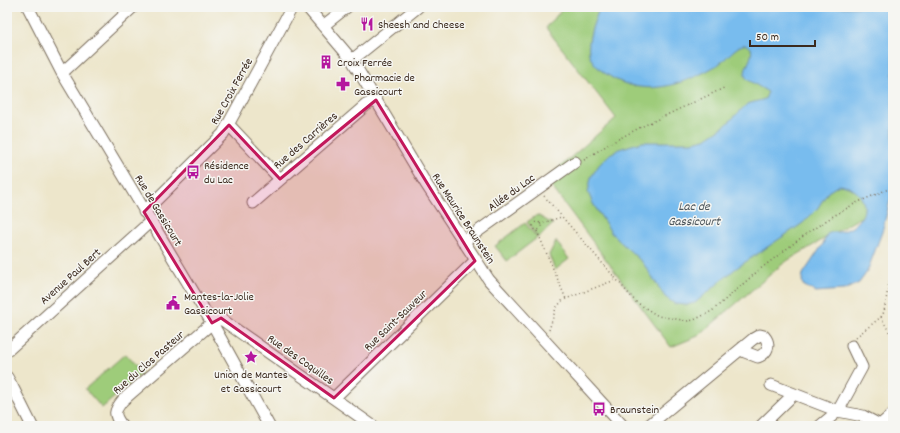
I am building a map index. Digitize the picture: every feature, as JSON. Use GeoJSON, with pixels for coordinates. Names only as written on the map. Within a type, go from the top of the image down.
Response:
{"type":"FeatureCollection","features":[{"type":"Feature","properties":{"kind":"street","name":"Rue de Gassicourt"},"geometry":{"type":"LineString","coordinates":[[28,7],[62,73],[144,212],[151,221],[212,323],[269,426]]}},
{"type":"Feature","properties":{"kind":"street"},"geometry":{"type":"LineString","coordinates":[[62,73],[133,7]]}},
{"type":"Feature","properties":{"kind":"street","name":"Rue Croix Ferrée"},"geometry":{"type":"LineString","coordinates":[[144,212],[223,134],[292,7]]}},
{"type":"Feature","properties":{"kind":"street","name":"Rue Maurice Braunstein"},"geometry":{"type":"LineString","coordinates":[[307,7],[352,60],[475,261],[502,297],[623,426]]}},
{"type":"Feature","properties":{"kind":"street"},"geometry":{"type":"LineString","coordinates":[[323,26],[346,7]]}},
{"type":"Feature","properties":{"kind":"street"},"geometry":{"type":"LineString","coordinates":[[352,60],[418,7]]}},
{"type":"Feature","properties":{"kind":"street","name":"Rue des Carrières"},"geometry":{"type":"LineString","coordinates":[[253,202],[366,105],[376,100]]}},
{"type":"Feature","properties":{"kind":"street"},"geometry":{"type":"LineString","coordinates":[[229,125],[280,180]]}},
{"type":"Feature","properties":{"kind":"street","name":"Allée du Lac"},"geometry":{"type":"LineString","coordinates":[[463,242],[575,162]]}},
{"type":"Feature","properties":{"kind":"street","name":"Avenue Paul Bert"},"geometry":{"type":"LineString","coordinates":[[7,351],[151,221]]}},
{"type":"Feature","properties":{"kind":"street","name":"Rue Saint-Sauveur"},"geometry":{"type":"LineString","coordinates":[[334,398],[475,261]]}},
{"type":"Feature","properties":{"kind":"street","name":"Rue des Coquilles"},"geometry":{"type":"LineString","coordinates":[[212,323],[218,319],[224,320],[373,426]]}},
{"type":"Feature","properties":{"kind":"street","name":"Rue du Clos Pasteur"},"geometry":{"type":"LineString","coordinates":[[122,426],[116,418],[116,408],[123,400],[212,323]]}},
{"type":"Feature","properties":{"kind":"street"},"geometry":{"type":"LineString","coordinates":[[820,426],[838,411],[862,367],[852,346]]}},
{"type":"Feature","properties":{"kind":"street"},"geometry":{"type":"LineString","coordinates":[[648,426],[743,347]]}},
{"type":"Feature","properties":{"kind":"street"},"geometry":{"type":"LineString","coordinates":[[7,377],[10,392],[32,426]]}},
{"type":"Feature","properties":{"kind":"street"},"geometry":{"type":"LineString","coordinates":[[771,385],[838,411],[863,416],[879,426],[893,414]]}},
{"type":"Feature","properties":{"kind":"street"},"geometry":{"type":"LineString","coordinates":[[761,426],[794,394]]}},
{"type":"Feature","properties":{"kind":"path"},"geometry":{"type":"LineString","coordinates":[[575,162],[587,160],[609,144],[724,88]]}},
{"type":"Feature","properties":{"kind":"path"},"geometry":{"type":"LineString","coordinates":[[538,189],[615,280],[636,302],[654,314],[680,321],[694,320],[712,311],[758,270],[806,234],[856,203],[893,187]]}},
{"type":"Feature","properties":{"kind":"path"},"geometry":{"type":"LineString","coordinates":[[561,217],[540,224],[537,222],[534,224],[533,228],[537,231],[566,299]]}},
{"type":"Feature","properties":{"kind":"path"},"geometry":{"type":"LineString","coordinates":[[537,231],[540,229],[540,224]]}},
{"type":"Feature","properties":{"kind":"path"},"geometry":{"type":"LineString","coordinates":[[852,346],[858,334],[881,317],[884,312],[893,259]]}},
{"type":"Feature","properties":{"kind":"path"},"geometry":{"type":"LineString","coordinates":[[537,335],[549,330],[556,308],[566,299],[615,280]]}},
{"type":"Feature","properties":{"kind":"path"},"geometry":{"type":"LineString","coordinates":[[881,317],[893,339]]}},
{"type":"Feature","properties":{"kind":"highlighted area"},"geometry":{"type":"Polygon","coordinates":[[[376,100],[475,261],[334,398],[221,318],[212,323],[144,212],[229,125],[280,179],[376,100]]]}},
{"type":"Feature","properties":{"kind":"green space","name":"Lac de Gassicourt"},"geometry":{"type":"Polygon","coordinates":[[[564,7],[893,7],[893,198],[785,262],[698,336],[671,347],[546,179],[616,118],[546,28],[564,7]]]}},
{"type":"Feature","properties":{"kind":"green space"},"geometry":{"type":"Polygon","coordinates":[[[537,215],[553,224],[538,238],[527,222],[537,215]]]}},
{"type":"Feature","properties":{"kind":"green space"},"geometry":{"type":"Polygon","coordinates":[[[525,223],[537,238],[507,261],[495,246],[525,223]]]}},
{"type":"Feature","properties":{"kind":"green space"},"geometry":{"type":"Polygon","coordinates":[[[556,241],[569,259],[555,270],[549,255],[556,241]]]}},
{"type":"Feature","properties":{"kind":"green space"},"geometry":{"type":"Polygon","coordinates":[[[125,354],[142,373],[102,408],[85,389],[125,354]]]}},
{"type":"Feature","properties":{"kind":"water","name":"Lac de Gassicourt"},"geometry":{"type":"Polygon","coordinates":[[[600,7],[893,7],[893,189],[882,232],[867,272],[859,283],[844,290],[815,292],[803,285],[803,274],[823,244],[827,234],[841,232],[854,226],[861,218],[863,213],[863,202],[856,191],[839,185],[828,192],[817,209],[803,223],[735,269],[695,303],[686,305],[675,304],[665,297],[643,263],[612,234],[592,202],[588,192],[591,177],[599,165],[610,154],[622,148],[642,142],[692,142],[705,139],[726,125],[747,104],[765,99],[768,92],[748,80],[745,76],[752,52],[751,48],[745,45],[737,48],[719,64],[696,76],[677,83],[653,88],[635,86],[618,81],[598,68],[589,54],[590,36],[600,7]]]}},
{"type":"Feature","properties":{"kind":"place","name":"Sheesh and Cheese"},"geometry":{"type":"Point","coordinates":[367,24]}},
{"type":"Feature","properties":{"kind":"place","name":"Croix Ferrée"},"geometry":{"type":"Point","coordinates":[326,62]}},
{"type":"Feature","properties":{"kind":"place","name":"Pharmacie de Gassicourt"},"geometry":{"type":"Point","coordinates":[343,84]}},
{"type":"Feature","properties":{"kind":"place","name":"Résidence du Lac"},"geometry":{"type":"Point","coordinates":[193,172]}},
{"type":"Feature","properties":{"kind":"place","name":"Mantes-la-Jolie Gassicourt"},"geometry":{"type":"Point","coordinates":[173,303]}},
{"type":"Feature","properties":{"kind":"place","name":"Union de Mantes et Gassicourt"},"geometry":{"type":"Point","coordinates":[251,357]}},
{"type":"Feature","properties":{"kind":"place","name":"Braunstein"},"geometry":{"type":"Point","coordinates":[599,409]}}]}
